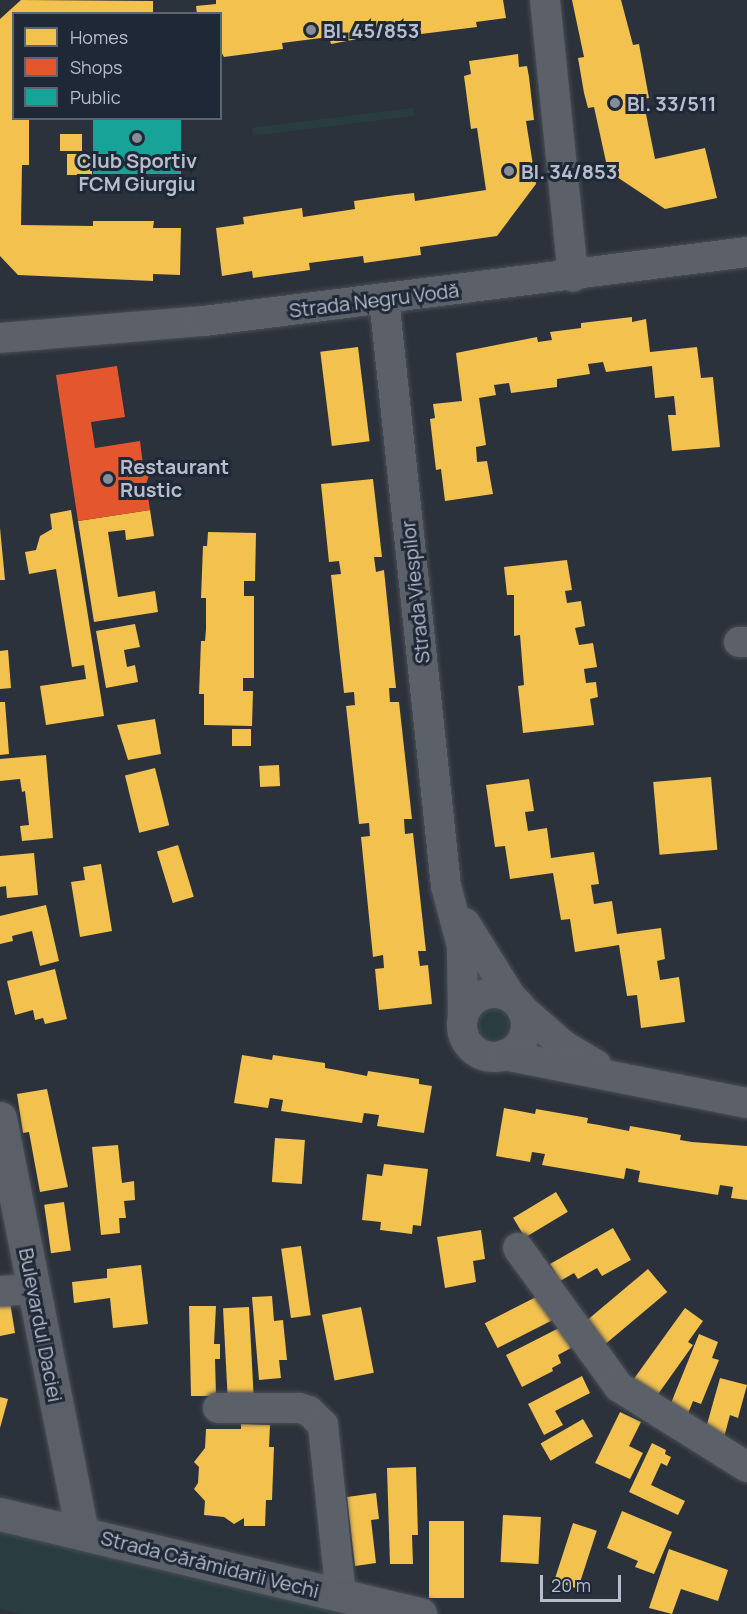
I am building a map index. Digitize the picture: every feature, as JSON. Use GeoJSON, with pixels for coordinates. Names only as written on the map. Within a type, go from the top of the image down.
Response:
{"type":"FeatureCollection","features":[{"type":"Feature","properties":{"kind":"street"},"geometry":{"type":"LineString","coordinates":[[545,0],[573,277]]}},
{"type":"Feature","properties":{"kind":"street","name":"Strada Negru Vodă"},"geometry":{"type":"LineString","coordinates":[[0,338],[204,321],[573,277],[747,252]]}},
{"type":"Feature","properties":{"kind":"street","name":"Strada Viespilor"},"geometry":{"type":"LineString","coordinates":[[384,298],[446,886],[462,946],[463,1018]]}},
{"type":"Feature","properties":{"kind":"street","name":"Strada Viespilor"},"geometry":{"type":"LineString","coordinates":[[446,886],[516,1003],[563,1045],[617,1076]]}},
{"type":"Feature","properties":{"kind":"street"},"geometry":{"type":"LineString","coordinates":[[484,994],[516,1003],[526,1020],[524,1036],[514,1050],[504,1055],[488,1056],[473,1048],[464,1035],[463,1018],[470,1003],[484,994]]}},
{"type":"Feature","properties":{"kind":"street","name":"Strada Viespilor"},"geometry":{"type":"LineString","coordinates":[[504,1055],[747,1103]]}},
{"type":"Feature","properties":{"kind":"street","name":"Bulevardul Daciei"},"geometry":{"type":"LineString","coordinates":[[0,1118],[82,1533]]}},
{"type":"Feature","properties":{"kind":"street"},"geometry":{"type":"LineString","coordinates":[[518,1248],[619,1386],[747,1467]]}},
{"type":"Feature","properties":{"kind":"street"},"geometry":{"type":"LineString","coordinates":[[0,1291],[33,1289]]}},
{"type":"Feature","properties":{"kind":"street"},"geometry":{"type":"LineString","coordinates":[[218,1408],[300,1408],[309,1411],[323,1425],[341,1596]]}},
{"type":"Feature","properties":{"kind":"street","name":"Strada Cărămidarii Vechi"},"geometry":{"type":"LineString","coordinates":[[0,1514],[420,1614]]}},
{"type":"Feature","properties":{"kind":"green space"},"geometry":{"type":"Polygon","coordinates":[[[413,108],[414,116],[253,136],[252,128],[413,108]]]}},
{"type":"Feature","properties":{"kind":"green space"},"geometry":{"type":"Polygon","coordinates":[[[494,1009],[500,1010],[508,1018],[508,1030],[500,1038],[494,1039],[488,1038],[480,1030],[479,1024],[480,1018],[488,1010],[494,1009]]]}},
{"type":"Feature","properties":{"kind":"green space"},"geometry":{"type":"Polygon","coordinates":[[[0,1528],[343,1607],[342,1614],[22,1614],[0,1609],[0,1528]]]}},
{"type":"Feature","properties":{"kind":"building: Homes"},"geometry":{"type":"Polygon","coordinates":[[[21,0],[153,1],[153,12],[12,12],[12,120],[29,120],[29,165],[22,165],[21,225],[93,226],[93,221],[154,221],[153,228],[181,228],[180,275],[153,274],[153,281],[18,275],[0,256],[0,19],[21,0]]]}},
{"type":"Feature","properties":{"kind":"building: Homes","name":"Bl. 45/853"},"geometry":{"type":"Polygon","coordinates":[[[216,0],[503,0],[506,18],[476,22],[477,27],[421,34],[420,27],[331,44],[329,37],[282,43],[283,49],[224,57],[222,54],[222,12],[197,12],[196,6],[216,4],[216,0]]]}},
{"type":"Feature","properties":{"kind":"building: Homes","name":"Bl. 33/511"},"geometry":{"type":"Polygon","coordinates":[[[572,0],[621,0],[633,45],[639,44],[649,98],[643,99],[655,159],[705,148],[717,198],[665,209],[608,171],[594,107],[588,108],[584,93],[578,58],[584,57],[572,0]]]}},
{"type":"Feature","properties":{"kind":"building: Homes","name":"Bl. 34/853"},"geometry":{"type":"Polygon","coordinates":[[[518,54],[519,67],[527,66],[529,77],[534,120],[526,121],[536,184],[497,236],[420,247],[421,255],[364,263],[363,256],[309,263],[310,270],[253,278],[252,271],[222,276],[216,228],[244,224],[243,217],[302,208],[303,217],[355,209],[354,201],[414,193],[415,201],[486,190],[477,128],[471,129],[464,76],[471,74],[469,61],[518,54]]]}},
{"type":"Feature","properties":{"kind":"building: Homes"},"geometry":{"type":"Polygon","coordinates":[[[60,134],[82,134],[82,151],[60,151],[60,134]]]}},
{"type":"Feature","properties":{"kind":"building: Homes"},"geometry":{"type":"Polygon","coordinates":[[[67,154],[92,154],[92,175],[67,175],[67,154]]]}},
{"type":"Feature","properties":{"kind":"building: Homes"},"geometry":{"type":"Polygon","coordinates":[[[632,317],[632,322],[646,319],[650,352],[697,347],[701,378],[713,377],[720,447],[672,451],[668,415],[676,415],[674,396],[655,398],[652,366],[606,372],[603,362],[588,364],[590,374],[557,379],[557,387],[511,393],[509,383],[494,385],[496,395],[479,398],[486,445],[476,447],[477,462],[487,461],[493,494],[445,501],[441,469],[436,470],[430,419],[435,418],[433,404],[462,401],[456,353],[537,337],[538,342],[552,340],[550,332],[581,328],[581,323],[632,317]]]}},
{"type":"Feature","properties":{"kind":"building: Homes"},"geometry":{"type":"Polygon","coordinates":[[[358,347],[370,441],[332,446],[320,352],[358,347]]]}},
{"type":"Feature","properties":{"kind":"building: Homes"},"geometry":{"type":"Polygon","coordinates":[[[373,479],[382,557],[374,557],[376,572],[384,570],[396,688],[389,688],[390,702],[399,702],[412,819],[404,819],[405,834],[413,833],[426,951],[418,951],[420,966],[428,965],[432,1004],[379,1010],[375,969],[384,968],[383,955],[373,957],[361,837],[370,836],[369,823],[359,824],[346,706],[355,705],[354,692],[344,693],[331,575],[341,574],[339,561],[329,562],[321,484],[373,479]]]}},
{"type":"Feature","properties":{"kind":"building: Homes"},"geometry":{"type":"Polygon","coordinates":[[[71,510],[104,716],[46,725],[40,686],[86,679],[84,665],[72,667],[56,569],[29,574],[25,552],[36,550],[40,536],[52,529],[50,514],[71,510]]]}},
{"type":"Feature","properties":{"kind":"building: Homes"},"geometry":{"type":"Polygon","coordinates":[[[150,510],[154,536],[126,540],[125,530],[108,532],[118,597],[155,591],[158,612],[94,622],[78,521],[150,510]]]}},
{"type":"Feature","properties":{"kind":"building: Homes"},"geometry":{"type":"Polygon","coordinates":[[[0,528],[5,580],[0,580],[0,528]]]}},
{"type":"Feature","properties":{"kind":"building: Homes"},"geometry":{"type":"Polygon","coordinates":[[[208,532],[256,533],[255,581],[244,581],[244,596],[254,596],[254,678],[243,678],[243,691],[253,691],[252,726],[204,725],[204,694],[199,694],[201,641],[205,641],[206,629],[206,598],[201,598],[203,546],[207,546],[208,532]]]}},
{"type":"Feature","properties":{"kind":"building: Homes"},"geometry":{"type":"Polygon","coordinates":[[[567,560],[572,590],[565,591],[567,603],[581,601],[585,626],[575,628],[579,645],[593,643],[597,667],[584,669],[586,683],[596,682],[598,697],[590,699],[594,725],[523,733],[518,686],[524,685],[520,635],[514,636],[514,595],[507,595],[504,567],[567,560]]]}},
{"type":"Feature","properties":{"kind":"building: Homes"},"geometry":{"type":"Polygon","coordinates":[[[135,624],[140,647],[124,650],[127,667],[135,665],[138,682],[106,688],[96,631],[135,624]]]}},
{"type":"Feature","properties":{"kind":"building: Homes"},"geometry":{"type":"Polygon","coordinates":[[[8,650],[11,688],[0,689],[0,651],[8,650]]]}},
{"type":"Feature","properties":{"kind":"building: Homes"},"geometry":{"type":"Polygon","coordinates":[[[0,702],[5,702],[9,754],[0,755],[0,702]]]}},
{"type":"Feature","properties":{"kind":"building: Homes"},"geometry":{"type":"Polygon","coordinates":[[[155,719],[161,754],[128,760],[117,725],[155,719]]]}},
{"type":"Feature","properties":{"kind":"building: Homes"},"geometry":{"type":"Polygon","coordinates":[[[232,729],[251,729],[251,746],[232,746],[232,729]]]}},
{"type":"Feature","properties":{"kind":"building: Homes"},"geometry":{"type":"Polygon","coordinates":[[[46,755],[53,838],[22,841],[20,826],[29,825],[25,791],[22,792],[20,779],[0,781],[0,759],[46,755]]]}},
{"type":"Feature","properties":{"kind":"building: Homes"},"geometry":{"type":"Polygon","coordinates":[[[279,765],[280,786],[260,787],[259,766],[279,765]]]}},
{"type":"Feature","properties":{"kind":"building: Homes"},"geometry":{"type":"Polygon","coordinates":[[[155,768],[169,825],[139,833],[125,775],[155,768]]]}},
{"type":"Feature","properties":{"kind":"building: Homes"},"geometry":{"type":"Polygon","coordinates":[[[711,777],[717,850],[660,855],[653,782],[711,777]]]}},
{"type":"Feature","properties":{"kind":"building: Homes"},"geometry":{"type":"Polygon","coordinates":[[[529,779],[534,811],[525,812],[528,831],[547,828],[551,858],[594,852],[599,884],[591,885],[594,904],[612,901],[617,934],[661,928],[665,959],[657,961],[660,980],[679,977],[685,1022],[641,1028],[637,995],[627,996],[619,945],[575,952],[570,919],[561,920],[553,873],[510,879],[505,846],[495,847],[486,785],[529,779]]]}},
{"type":"Feature","properties":{"kind":"building: Homes"},"geometry":{"type":"Polygon","coordinates":[[[178,845],[194,897],[173,903],[157,851],[178,845]]]}},
{"type":"Feature","properties":{"kind":"building: Homes"},"geometry":{"type":"Polygon","coordinates":[[[34,853],[38,895],[7,898],[6,886],[0,887],[0,856],[34,853]]]}},
{"type":"Feature","properties":{"kind":"building: Homes"},"geometry":{"type":"Polygon","coordinates":[[[101,864],[112,931],[80,937],[71,882],[85,880],[83,867],[101,864]]]}},
{"type":"Feature","properties":{"kind":"building: Homes"},"geometry":{"type":"Polygon","coordinates":[[[46,905],[59,961],[40,966],[32,931],[12,936],[13,941],[0,944],[0,916],[46,905]]]}},
{"type":"Feature","properties":{"kind":"building: Homes"},"geometry":{"type":"Polygon","coordinates":[[[55,969],[67,1019],[45,1024],[43,1018],[35,1020],[33,1010],[15,1015],[7,981],[55,969]]]}},
{"type":"Feature","properties":{"kind":"building: Homes"},"geometry":{"type":"Polygon","coordinates":[[[242,1055],[272,1060],[273,1055],[325,1063],[325,1068],[367,1076],[368,1071],[419,1079],[419,1084],[432,1086],[424,1133],[377,1126],[379,1115],[364,1113],[362,1123],[281,1111],[283,1100],[270,1098],[268,1108],[234,1103],[242,1055]]]}},
{"type":"Feature","properties":{"kind":"building: Homes"},"geometry":{"type":"Polygon","coordinates":[[[47,1089],[68,1187],[40,1192],[29,1132],[23,1133],[17,1094],[47,1089]]]}},
{"type":"Feature","properties":{"kind":"building: Homes"},"geometry":{"type":"Polygon","coordinates":[[[504,1108],[535,1114],[536,1109],[588,1118],[587,1123],[629,1131],[630,1126],[681,1135],[680,1140],[692,1142],[747,1146],[747,1200],[731,1198],[733,1187],[720,1185],[718,1195],[638,1182],[640,1171],[626,1168],[624,1179],[542,1165],[545,1154],[532,1152],[530,1162],[496,1156],[504,1108]]]}},
{"type":"Feature","properties":{"kind":"building: Homes"},"geometry":{"type":"Polygon","coordinates":[[[275,1138],[305,1140],[302,1184],[272,1182],[275,1138]]]}},
{"type":"Feature","properties":{"kind":"building: Homes"},"geometry":{"type":"Polygon","coordinates":[[[118,1145],[122,1183],[134,1181],[135,1200],[124,1201],[126,1218],[119,1218],[120,1233],[101,1235],[92,1147],[118,1145]]]}},
{"type":"Feature","properties":{"kind":"building: Homes"},"geometry":{"type":"Polygon","coordinates":[[[384,1164],[428,1169],[421,1226],[413,1225],[412,1234],[380,1230],[381,1222],[362,1220],[367,1174],[382,1176],[384,1164]]]}},
{"type":"Feature","properties":{"kind":"building: Homes"},"geometry":{"type":"Polygon","coordinates":[[[556,1192],[568,1212],[525,1237],[513,1218],[556,1192]]]}},
{"type":"Feature","properties":{"kind":"building: Homes"},"geometry":{"type":"Polygon","coordinates":[[[64,1202],[71,1251],[51,1253],[44,1205],[64,1202]]]}},
{"type":"Feature","properties":{"kind":"building: Homes"},"geometry":{"type":"Polygon","coordinates":[[[613,1228],[631,1260],[602,1276],[597,1268],[578,1279],[574,1273],[560,1281],[550,1264],[613,1228]]]}},
{"type":"Feature","properties":{"kind":"building: Homes"},"geometry":{"type":"Polygon","coordinates":[[[481,1230],[485,1259],[473,1261],[476,1282],[445,1288],[437,1237],[481,1230]]]}},
{"type":"Feature","properties":{"kind":"building: Homes"},"geometry":{"type":"Polygon","coordinates":[[[301,1246],[311,1315],[291,1318],[281,1249],[301,1246]]]}},
{"type":"Feature","properties":{"kind":"building: Homes"},"geometry":{"type":"Polygon","coordinates":[[[141,1265],[148,1324],[113,1328],[110,1298],[74,1303],[72,1282],[107,1278],[107,1269],[141,1265]]]}},
{"type":"Feature","properties":{"kind":"building: Homes"},"geometry":{"type":"Polygon","coordinates":[[[648,1269],[667,1292],[606,1343],[587,1320],[648,1269]]]}},
{"type":"Feature","properties":{"kind":"building: Homes"},"geometry":{"type":"Polygon","coordinates":[[[540,1295],[553,1320],[497,1348],[485,1323],[540,1295]]]}},
{"type":"Feature","properties":{"kind":"building: Homes"},"geometry":{"type":"Polygon","coordinates":[[[272,1296],[274,1321],[283,1320],[287,1360],[279,1360],[281,1378],[259,1380],[252,1297],[272,1296]]]}},
{"type":"Feature","properties":{"kind":"building: Homes"},"geometry":{"type":"Polygon","coordinates":[[[10,1302],[15,1333],[0,1336],[0,1303],[10,1302]]]}},
{"type":"Feature","properties":{"kind":"building: Homes"},"geometry":{"type":"Polygon","coordinates":[[[189,1306],[216,1306],[214,1344],[220,1344],[220,1359],[215,1359],[216,1396],[191,1396],[189,1306]]]}},
{"type":"Feature","properties":{"kind":"building: Homes"},"geometry":{"type":"Polygon","coordinates":[[[249,1307],[254,1397],[228,1398],[223,1308],[249,1307]]]}},
{"type":"Feature","properties":{"kind":"building: Homes"},"geometry":{"type":"Polygon","coordinates":[[[361,1307],[374,1373],[335,1380],[322,1315],[361,1307]]]}},
{"type":"Feature","properties":{"kind":"building: Homes"},"geometry":{"type":"Polygon","coordinates":[[[685,1308],[703,1321],[688,1342],[693,1345],[656,1397],[633,1380],[685,1308]]]}},
{"type":"Feature","properties":{"kind":"building: Homes"},"geometry":{"type":"Polygon","coordinates":[[[561,1327],[571,1348],[558,1355],[561,1363],[552,1368],[553,1371],[522,1387],[506,1355],[561,1327]]]}},
{"type":"Feature","properties":{"kind":"building: Homes"},"geometry":{"type":"Polygon","coordinates":[[[699,1334],[718,1342],[712,1358],[719,1360],[701,1404],[693,1401],[687,1416],[669,1408],[699,1334]]]}},
{"type":"Feature","properties":{"kind":"building: Homes"},"geometry":{"type":"Polygon","coordinates":[[[582,1376],[590,1393],[555,1411],[563,1425],[544,1435],[528,1404],[582,1376]]]}},
{"type":"Feature","properties":{"kind":"building: Homes"},"geometry":{"type":"Polygon","coordinates":[[[720,1378],[747,1385],[738,1418],[730,1415],[723,1441],[704,1435],[720,1378]]]}},
{"type":"Feature","properties":{"kind":"building: Homes"},"geometry":{"type":"Polygon","coordinates":[[[0,1397],[8,1399],[0,1428],[0,1397]]]}},
{"type":"Feature","properties":{"kind":"building: Homes"},"geometry":{"type":"Polygon","coordinates":[[[620,1412],[641,1422],[629,1446],[643,1453],[630,1479],[595,1463],[620,1412]]]}},
{"type":"Feature","properties":{"kind":"building: Homes"},"geometry":{"type":"Polygon","coordinates":[[[583,1419],[593,1436],[551,1461],[541,1444],[583,1419]]]}},
{"type":"Feature","properties":{"kind":"building: Homes"},"geometry":{"type":"Polygon","coordinates":[[[241,1424],[270,1425],[269,1447],[274,1447],[272,1500],[266,1500],[265,1526],[244,1526],[244,1518],[234,1524],[224,1517],[204,1515],[205,1501],[194,1489],[198,1483],[199,1467],[194,1462],[205,1448],[206,1429],[241,1429],[241,1424]]]}},
{"type":"Feature","properties":{"kind":"building: Homes"},"geometry":{"type":"Polygon","coordinates":[[[652,1443],[666,1450],[665,1454],[671,1457],[667,1466],[661,1463],[651,1485],[685,1501],[678,1515],[629,1492],[652,1443]]]}},
{"type":"Feature","properties":{"kind":"building: Homes"},"geometry":{"type":"Polygon","coordinates":[[[416,1467],[418,1535],[412,1535],[413,1564],[390,1564],[387,1468],[416,1467]]]}},
{"type":"Feature","properties":{"kind":"building: Homes"},"geometry":{"type":"Polygon","coordinates":[[[376,1493],[379,1519],[371,1520],[376,1563],[355,1566],[347,1497],[376,1493]]]}},
{"type":"Feature","properties":{"kind":"building: Homes"},"geometry":{"type":"Polygon","coordinates":[[[622,1511],[672,1532],[654,1574],[635,1567],[638,1561],[607,1548],[622,1511]]]}},
{"type":"Feature","properties":{"kind":"building: Homes"},"geometry":{"type":"Polygon","coordinates":[[[503,1515],[541,1517],[538,1564],[501,1562],[503,1515]]]}},
{"type":"Feature","properties":{"kind":"building: Homes"},"geometry":{"type":"Polygon","coordinates":[[[429,1521],[464,1521],[464,1598],[429,1598],[429,1521]]]}},
{"type":"Feature","properties":{"kind":"building: Homes"},"geometry":{"type":"Polygon","coordinates":[[[573,1523],[597,1531],[578,1589],[554,1581],[573,1523]]]}},
{"type":"Feature","properties":{"kind":"building: Homes"},"geometry":{"type":"Polygon","coordinates":[[[669,1549],[728,1570],[718,1601],[681,1589],[672,1614],[649,1608],[669,1549]]]}},
{"type":"Feature","properties":{"kind":"building: Shops"},"geometry":{"type":"Polygon","coordinates":[[[117,366],[125,417],[91,422],[95,448],[140,441],[143,465],[150,473],[146,484],[150,510],[78,521],[56,375],[117,366]]]}},
{"type":"Feature","properties":{"kind":"building: Public","name":"Club Sportiv FCM Giurgiu"},"geometry":{"type":"Polygon","coordinates":[[[93,120],[181,120],[181,174],[93,174],[93,120]]]}},
{"type":"Feature","properties":{"kind":"place","name":"Bl. 45/853"},"geometry":{"type":"Point","coordinates":[311,30]}},
{"type":"Feature","properties":{"kind":"place","name":"Bl. 33/511"},"geometry":{"type":"Point","coordinates":[615,103]}},
{"type":"Feature","properties":{"kind":"place","name":"Club Sportiv FCM Giurgiu"},"geometry":{"type":"Point","coordinates":[137,138]}},
{"type":"Feature","properties":{"kind":"place","name":"Bl. 34/853"},"geometry":{"type":"Point","coordinates":[509,171]}},
{"type":"Feature","properties":{"kind":"place","name":"Restaurant Rustic"},"geometry":{"type":"Point","coordinates":[108,479]}}]}
